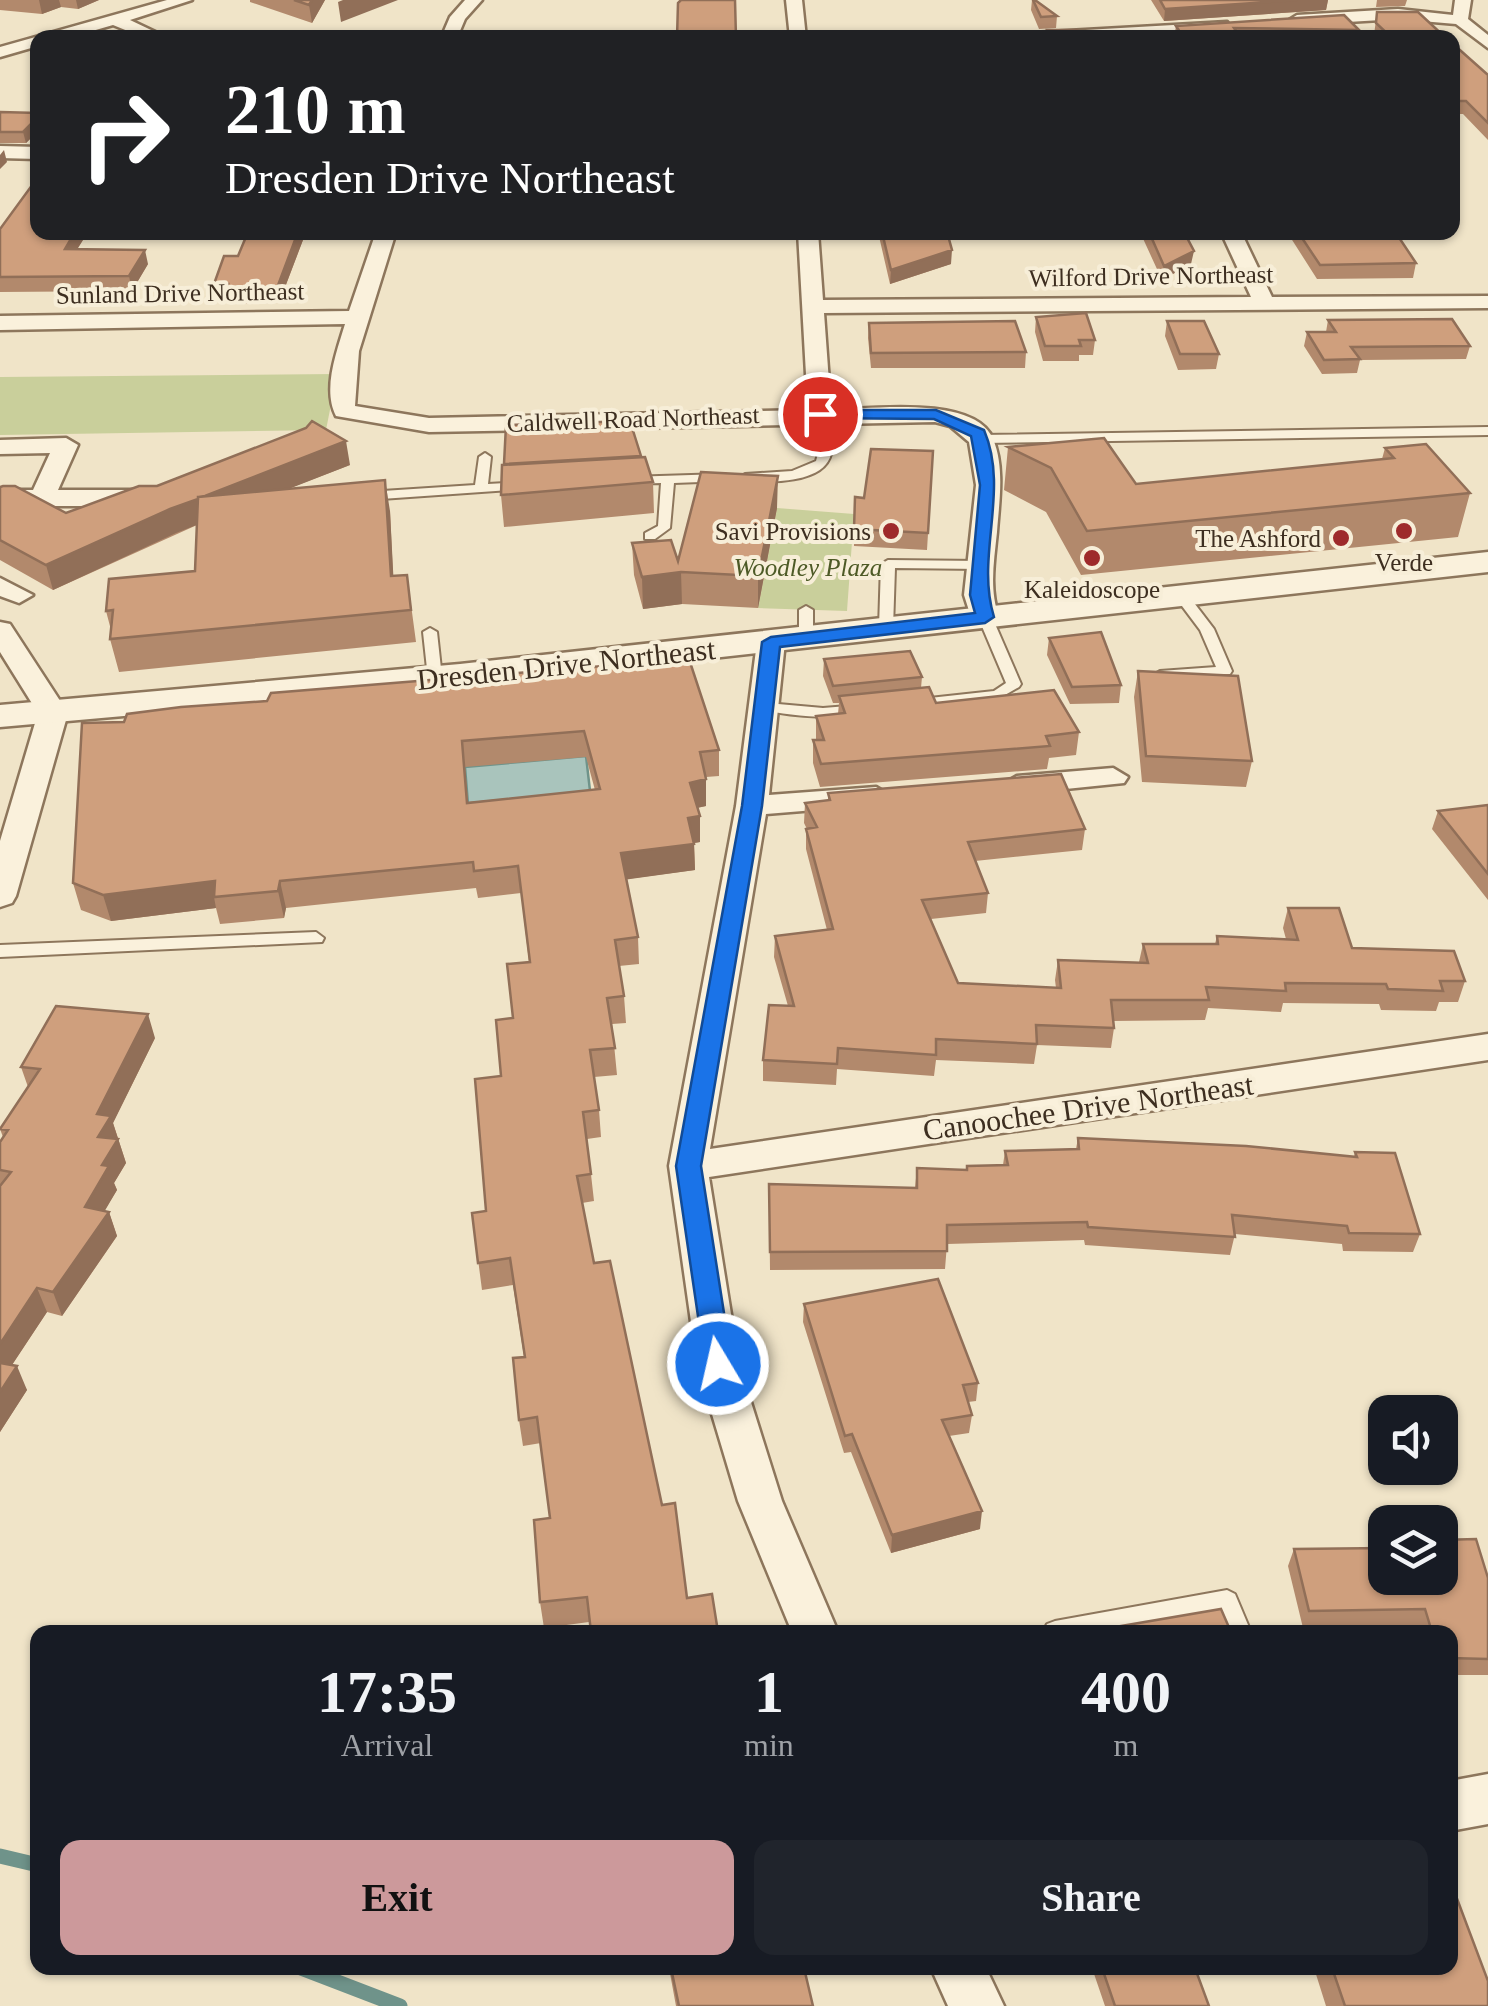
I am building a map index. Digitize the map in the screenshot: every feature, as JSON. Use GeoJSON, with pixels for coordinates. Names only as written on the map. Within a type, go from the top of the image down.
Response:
{"type":"FeatureCollection","features":[{"type":"Feature","properties":{"kind":"street"},"geometry":{"type":"LineString","coordinates":[[75,30],[184,0]]}},
{"type":"Feature","properties":{"kind":"street"},"geometry":{"type":"LineString","coordinates":[[452,30],[474,0]]}},
{"type":"Feature","properties":{"kind":"street"},"geometry":{"type":"LineString","coordinates":[[794,0],[797,30]]}},
{"type":"Feature","properties":{"kind":"street"},"geometry":{"type":"LineString","coordinates":[[1460,20],[1463,0]]}},
{"type":"Feature","properties":{"kind":"street"},"geometry":{"type":"LineString","coordinates":[[1282,21],[1398,14],[1460,20],[1488,43]]}},
{"type":"Feature","properties":{"kind":"street"},"geometry":{"type":"LineString","coordinates":[[113,19],[140,30]]}},
{"type":"Feature","properties":{"kind":"street"},"geometry":{"type":"LineString","coordinates":[[1176,30],[1247,23]]}},
{"type":"Feature","properties":{"kind":"street"},"geometry":{"type":"LineString","coordinates":[[0,52],[30,43]]}},
{"type":"Feature","properties":{"kind":"street"},"geometry":{"type":"LineString","coordinates":[[0,152],[30,152]]}},
{"type":"Feature","properties":{"kind":"street","name":"Caldwell Road Northeast"},"geometry":{"type":"LineString","coordinates":[[384,240],[338,399],[344,411],[379,420],[429,425],[820,414],[936,415],[958,421],[981,439]]}},
{"type":"Feature","properties":{"kind":"street"},"geometry":{"type":"LineString","coordinates":[[809,240],[820,414]]}},
{"type":"Feature","properties":{"kind":"street"},"geometry":{"type":"LineString","coordinates":[[1235,240],[1264,302]]}},
{"type":"Feature","properties":{"kind":"street","name":"Wilford Drive Northeast"},"geometry":{"type":"LineString","coordinates":[[814,307],[1488,302]]}},
{"type":"Feature","properties":{"kind":"street","name":"Sunland Drive Northeast"},"geometry":{"type":"LineString","coordinates":[[0,323],[361,317]]}},
{"type":"Feature","properties":{"kind":"street"},"geometry":{"type":"LineString","coordinates":[[981,439],[995,468],[978,595],[985,617]]}},
{"type":"Feature","properties":{"kind":"street"},"geometry":{"type":"LineString","coordinates":[[0,446],[66,446],[42,498]]}},
{"type":"Feature","properties":{"kind":"street"},"geometry":{"type":"LineString","coordinates":[[0,498],[161,498],[178,491]]}},
{"type":"Feature","properties":{"kind":"street","name":"Dresden Drive Northeast"},"geometry":{"type":"LineString","coordinates":[[0,716],[435,678],[794,630],[886,628],[1488,562]]}},
{"type":"Feature","properties":{"kind":"street"},"geometry":{"type":"LineString","coordinates":[[0,630],[53,713],[6,851],[0,896]]}},
{"type":"Feature","properties":{"kind":"street"},"geometry":{"type":"LineString","coordinates":[[794,630],[766,655],[766,708],[752,806],[688,1166],[718,1364],[760,1501],[812,1625]]}},
{"type":"Feature","properties":{"kind":"street"},"geometry":{"type":"LineString","coordinates":[[980,788],[1113,778]]}},
{"type":"Feature","properties":{"kind":"street"},"geometry":{"type":"LineString","coordinates":[[752,806],[904,794]]}},
{"type":"Feature","properties":{"kind":"street","name":"Canoochee Drive Northeast"},"geometry":{"type":"LineString","coordinates":[[688,1166],[1488,1047]]}},
{"type":"Feature","properties":{"kind":"street"},"geometry":{"type":"LineString","coordinates":[[1458,1805],[1488,1799]]}},
{"type":"Feature","properties":{"kind":"street"},"geometry":{"type":"LineString","coordinates":[[961,1975],[976,2006]]}},
{"type":"Feature","properties":{"kind":"lane"},"geometry":{"type":"LineString","coordinates":[[615,480],[804,471],[822,463],[827,452],[820,414]]}},
{"type":"Feature","properties":{"kind":"lane"},"geometry":{"type":"LineString","coordinates":[[981,439],[1488,432]]}},
{"type":"Feature","properties":{"kind":"lane"},"geometry":{"type":"LineString","coordinates":[[480,488],[485,457]]}},
{"type":"Feature","properties":{"kind":"lane"},"geometry":{"type":"LineString","coordinates":[[650,536],[664,528],[668,479]]}},
{"type":"Feature","properties":{"kind":"lane"},"geometry":{"type":"LineString","coordinates":[[367,496],[539,484]]}},
{"type":"Feature","properties":{"kind":"lane"},"geometry":{"type":"LineString","coordinates":[[886,628],[888,564],[981,565]]}},
{"type":"Feature","properties":{"kind":"lane"},"geometry":{"type":"LineString","coordinates":[[1155,675],[1225,671],[1207,629],[1180,594]]}},
{"type":"Feature","properties":{"kind":"lane"},"geometry":{"type":"LineString","coordinates":[[901,704],[998,695],[1014,684],[985,617]]}},
{"type":"Feature","properties":{"kind":"lane"},"geometry":{"type":"LineString","coordinates":[[430,632],[435,678]]}},
{"type":"Feature","properties":{"kind":"lane"},"geometry":{"type":"LineString","coordinates":[[766,708],[823,712],[881,706]]}},
{"type":"Feature","properties":{"kind":"lane"},"geometry":{"type":"LineString","coordinates":[[0,950],[316,938]]}},
{"type":"Feature","properties":{"kind":"lane"},"geometry":{"type":"LineString","coordinates":[[1094,1625],[1226,1601],[1235,1625]]}},
{"type":"Feature","properties":{"kind":"green space"},"geometry":{"type":"Polygon","coordinates":[[[337,374],[326,430],[0,435],[0,377],[337,374]]]}},
{"type":"Feature","properties":{"kind":"green space","name":"Woodley Plaza"},"geometry":{"type":"Polygon","coordinates":[[[777,508],[854,514],[847,611],[758,608],[777,508]]]}},
{"type":"Feature","properties":{"kind":"water"},"geometry":{"type":"Polygon","coordinates":[[[586,756],[593,817],[470,829],[465,767],[586,756]]]}},
{"type":"Feature","properties":{"kind":"building"},"geometry":{"type":"Polygon","coordinates":[[[735,0],[736,30],[677,30],[678,3],[735,0]]]}},
{"type":"Feature","properties":{"kind":"building"},"geometry":{"type":"Polygon","coordinates":[[[1035,0],[1057,16],[1041,17],[1035,0]]]}},
{"type":"Feature","properties":{"kind":"building"},"geometry":{"type":"Polygon","coordinates":[[[1160,0],[1297,0],[1165,9],[1160,0]]]}},
{"type":"Feature","properties":{"kind":"building"},"geometry":{"type":"Polygon","coordinates":[[[1377,12],[1418,12],[1437,30],[1383,30],[1376,23],[1377,12]]]}},
{"type":"Feature","properties":{"kind":"building"},"geometry":{"type":"Polygon","coordinates":[[[1344,15],[1359,30],[1179,30],[1176,26],[1344,15]]]}},
{"type":"Feature","properties":{"kind":"building"},"geometry":{"type":"Polygon","coordinates":[[[1460,50],[1488,75],[1488,123],[1466,101],[1460,101],[1460,50]]]}},
{"type":"Feature","properties":{"kind":"building"},"geometry":{"type":"Polygon","coordinates":[[[0,112],[30,113],[30,125],[23,132],[0,132],[0,112]]]}},
{"type":"Feature","properties":{"kind":"building"},"geometry":{"type":"Polygon","coordinates":[[[30,188],[30,240],[70,240],[65,249],[145,250],[129,276],[0,277],[0,229],[30,188]]]}},
{"type":"Feature","properties":{"kind":"building"},"geometry":{"type":"Polygon","coordinates":[[[245,240],[295,240],[277,288],[226,289],[228,284],[214,284],[224,256],[238,256],[245,240]]]}},
{"type":"Feature","properties":{"kind":"building"},"geometry":{"type":"Polygon","coordinates":[[[884,240],[949,240],[952,250],[891,270],[884,240]]]}},
{"type":"Feature","properties":{"kind":"building"},"geometry":{"type":"Polygon","coordinates":[[[1153,240],[1188,240],[1194,251],[1164,266],[1153,240]]]}},
{"type":"Feature","properties":{"kind":"building"},"geometry":{"type":"Polygon","coordinates":[[[1303,240],[1401,240],[1416,263],[1320,265],[1303,240]]]}},
{"type":"Feature","properties":{"kind":"building"},"geometry":{"type":"Polygon","coordinates":[[[1086,313],[1095,340],[1079,340],[1081,346],[1045,346],[1036,317],[1086,313]]]}},
{"type":"Feature","properties":{"kind":"building"},"geometry":{"type":"Polygon","coordinates":[[[1452,319],[1470,346],[1351,347],[1360,359],[1324,360],[1307,332],[1336,332],[1328,320],[1452,319]]]}},
{"type":"Feature","properties":{"kind":"building"},"geometry":{"type":"Polygon","coordinates":[[[1015,321],[1026,352],[871,353],[869,323],[1015,321]]]}},
{"type":"Feature","properties":{"kind":"building"},"geometry":{"type":"Polygon","coordinates":[[[1167,321],[1204,321],[1219,354],[1180,354],[1167,321]]]}},
{"type":"Feature","properties":{"kind":"building"},"geometry":{"type":"Polygon","coordinates":[[[312,421],[346,441],[198,497],[46,565],[0,540],[0,487],[15,486],[66,513],[139,486],[157,486],[306,428],[312,421]]]}},
{"type":"Feature","properties":{"kind":"building"},"geometry":{"type":"Polygon","coordinates":[[[630,421],[641,456],[504,464],[506,425],[630,421]]]}},
{"type":"Feature","properties":{"kind":"building"},"geometry":{"type":"Polygon","coordinates":[[[1104,438],[1136,484],[1394,458],[1385,448],[1426,444],[1470,493],[1087,531],[1051,468],[1008,447],[1104,438]]]}},
{"type":"Feature","properties":{"kind":"building"},"geometry":{"type":"Polygon","coordinates":[[[871,449],[933,451],[928,533],[854,529],[855,497],[864,498],[871,449]]]}},
{"type":"Feature","properties":{"kind":"building"},"geometry":{"type":"Polygon","coordinates":[[[645,457],[653,482],[501,495],[502,465],[645,457]]]}},
{"type":"Feature","properties":{"kind":"building"},"geometry":{"type":"Polygon","coordinates":[[[701,472],[778,476],[758,576],[681,572],[642,577],[632,543],[671,540],[678,561],[701,472]]]}},
{"type":"Feature","properties":{"kind":"building"},"geometry":{"type":"Polygon","coordinates":[[[385,480],[391,576],[407,575],[411,610],[110,639],[113,610],[106,611],[109,579],[195,571],[198,497],[385,480]]]}},
{"type":"Feature","properties":{"kind":"building"},"geometry":{"type":"Polygon","coordinates":[[[1101,632],[1121,685],[1072,687],[1049,638],[1101,632]]]}},
{"type":"Feature","properties":{"kind":"building"},"geometry":{"type":"Polygon","coordinates":[[[910,651],[922,677],[833,686],[824,659],[910,651]]]}},
{"type":"Feature","properties":{"kind":"building"},"geometry":{"type":"Polygon","coordinates":[[[689,659],[719,750],[700,752],[706,779],[690,783],[700,816],[688,818],[694,844],[621,853],[638,937],[615,940],[624,996],[607,998],[615,1048],[590,1050],[599,1110],[583,1112],[591,1174],[577,1176],[594,1263],[610,1261],[662,1505],[675,1503],[687,1598],[712,1594],[717,1625],[590,1625],[587,1597],[540,1602],[534,1520],[550,1518],[537,1417],[519,1420],[513,1358],[525,1357],[510,1258],[478,1263],[472,1213],[486,1211],[475,1079],[501,1076],[496,1020],[513,1018],[507,964],[530,962],[518,866],[474,871],[473,862],[280,881],[278,891],[214,897],[215,881],[103,895],[73,883],[82,723],[124,722],[127,714],[181,707],[267,701],[271,693],[689,659]],[[584,731],[462,741],[467,803],[600,789],[584,731]]]}},
{"type":"Feature","properties":{"kind":"building"},"geometry":{"type":"Polygon","coordinates":[[[1138,671],[1238,676],[1252,761],[1146,756],[1138,671]]]}},
{"type":"Feature","properties":{"kind":"building"},"geometry":{"type":"Polygon","coordinates":[[[929,687],[936,703],[1054,690],[1079,732],[1046,736],[1050,746],[821,764],[813,740],[824,740],[816,716],[845,713],[839,696],[929,687]]]}},
{"type":"Feature","properties":{"kind":"building"},"geometry":{"type":"Polygon","coordinates":[[[1061,774],[1085,829],[968,842],[988,893],[922,900],[958,983],[1061,988],[1058,960],[1148,963],[1143,944],[1218,944],[1217,936],[1298,940],[1288,908],[1339,908],[1352,948],[1454,951],[1465,981],[1440,981],[1443,991],[1388,989],[1386,984],[1285,983],[1286,991],[1206,987],[1209,1000],[1111,1000],[1114,1028],[1036,1025],[1037,1044],[936,1039],[936,1055],[838,1048],[837,1064],[763,1060],[769,1005],[794,1006],[775,936],[833,929],[806,829],[817,827],[805,803],[830,800],[828,793],[1061,774]]]}},
{"type":"Feature","properties":{"kind":"building"},"geometry":{"type":"Polygon","coordinates":[[[1488,805],[1488,874],[1438,811],[1488,805]]]}},
{"type":"Feature","properties":{"kind":"building"},"geometry":{"type":"Polygon","coordinates":[[[56,1006],[148,1014],[97,1114],[111,1116],[98,1137],[118,1139],[102,1165],[109,1166],[85,1207],[109,1212],[53,1292],[37,1288],[0,1344],[0,1186],[11,1172],[0,1170],[0,1142],[8,1130],[0,1129],[40,1069],[21,1067],[56,1006]]]}},
{"type":"Feature","properties":{"kind":"building"},"geometry":{"type":"Polygon","coordinates":[[[1078,1138],[1246,1146],[1357,1157],[1355,1152],[1395,1153],[1420,1234],[1349,1233],[1347,1226],[1232,1215],[1235,1237],[1088,1227],[1087,1222],[947,1225],[947,1251],[770,1252],[769,1184],[917,1188],[917,1168],[967,1170],[967,1166],[1008,1165],[1005,1151],[1079,1149],[1078,1138]]]}},
{"type":"Feature","properties":{"kind":"building"},"geometry":{"type":"Polygon","coordinates":[[[938,1279],[978,1383],[963,1385],[972,1415],[942,1420],[982,1511],[892,1535],[852,1434],[845,1436],[804,1304],[938,1279]]]}},
{"type":"Feature","properties":{"kind":"building"},"geometry":{"type":"Polygon","coordinates":[[[0,1363],[17,1366],[0,1392],[0,1363]]]}},
{"type":"Feature","properties":{"kind":"building"},"geometry":{"type":"Polygon","coordinates":[[[1476,1539],[1488,1578],[1488,1659],[1458,1658],[1458,1625],[1430,1625],[1425,1609],[1309,1611],[1294,1549],[1368,1548],[1368,1595],[1458,1595],[1458,1540],[1476,1539]]]}},
{"type":"Feature","properties":{"kind":"building"},"geometry":{"type":"Polygon","coordinates":[[[1221,1609],[1228,1625],[1127,1625],[1221,1609]]]}},
{"type":"Feature","properties":{"kind":"building"},"geometry":{"type":"Polygon","coordinates":[[[1458,1901],[1488,1981],[1488,2006],[1345,2006],[1334,1975],[1458,1975],[1458,1901]]]}},
{"type":"Feature","properties":{"kind":"building"},"geometry":{"type":"Polygon","coordinates":[[[672,1975],[806,1975],[813,2006],[679,2006],[672,1975]]]}},
{"type":"Feature","properties":{"kind":"building"},"geometry":{"type":"Polygon","coordinates":[[[1104,1975],[1198,1975],[1209,2006],[1115,2006],[1104,1975]]]}},
{"type":"Feature","properties":{"kind":"waterway"},"geometry":{"type":"LineString","coordinates":[[0,1856],[30,1863]]}},
{"type":"Feature","properties":{"kind":"waterway"},"geometry":{"type":"LineString","coordinates":[[319,1975],[400,2006]]}},
{"type":"Feature","properties":{"kind":"place","name":"Savi Provisions"},"geometry":{"type":"Point","coordinates":[891,531]}},
{"type":"Feature","properties":{"kind":"place","name":"Verde"},"geometry":{"type":"Point","coordinates":[1404,531]}},
{"type":"Feature","properties":{"kind":"place","name":"The Ashford"},"geometry":{"type":"Point","coordinates":[1341,538]}},
{"type":"Feature","properties":{"kind":"place","name":"Kaleidoscope"},"geometry":{"type":"Point","coordinates":[1092,558]}},
{"type":"Feature","properties":{"kind":"route"},"geometry":{"type":"LineString","coordinates":[[718,1364],[688,1166],[708,1034],[752,806],[766,708],[766,655],[771,642],[985,617],[978,595],[988,485],[978,433],[958,421],[936,415],[820,414]]}}]}
